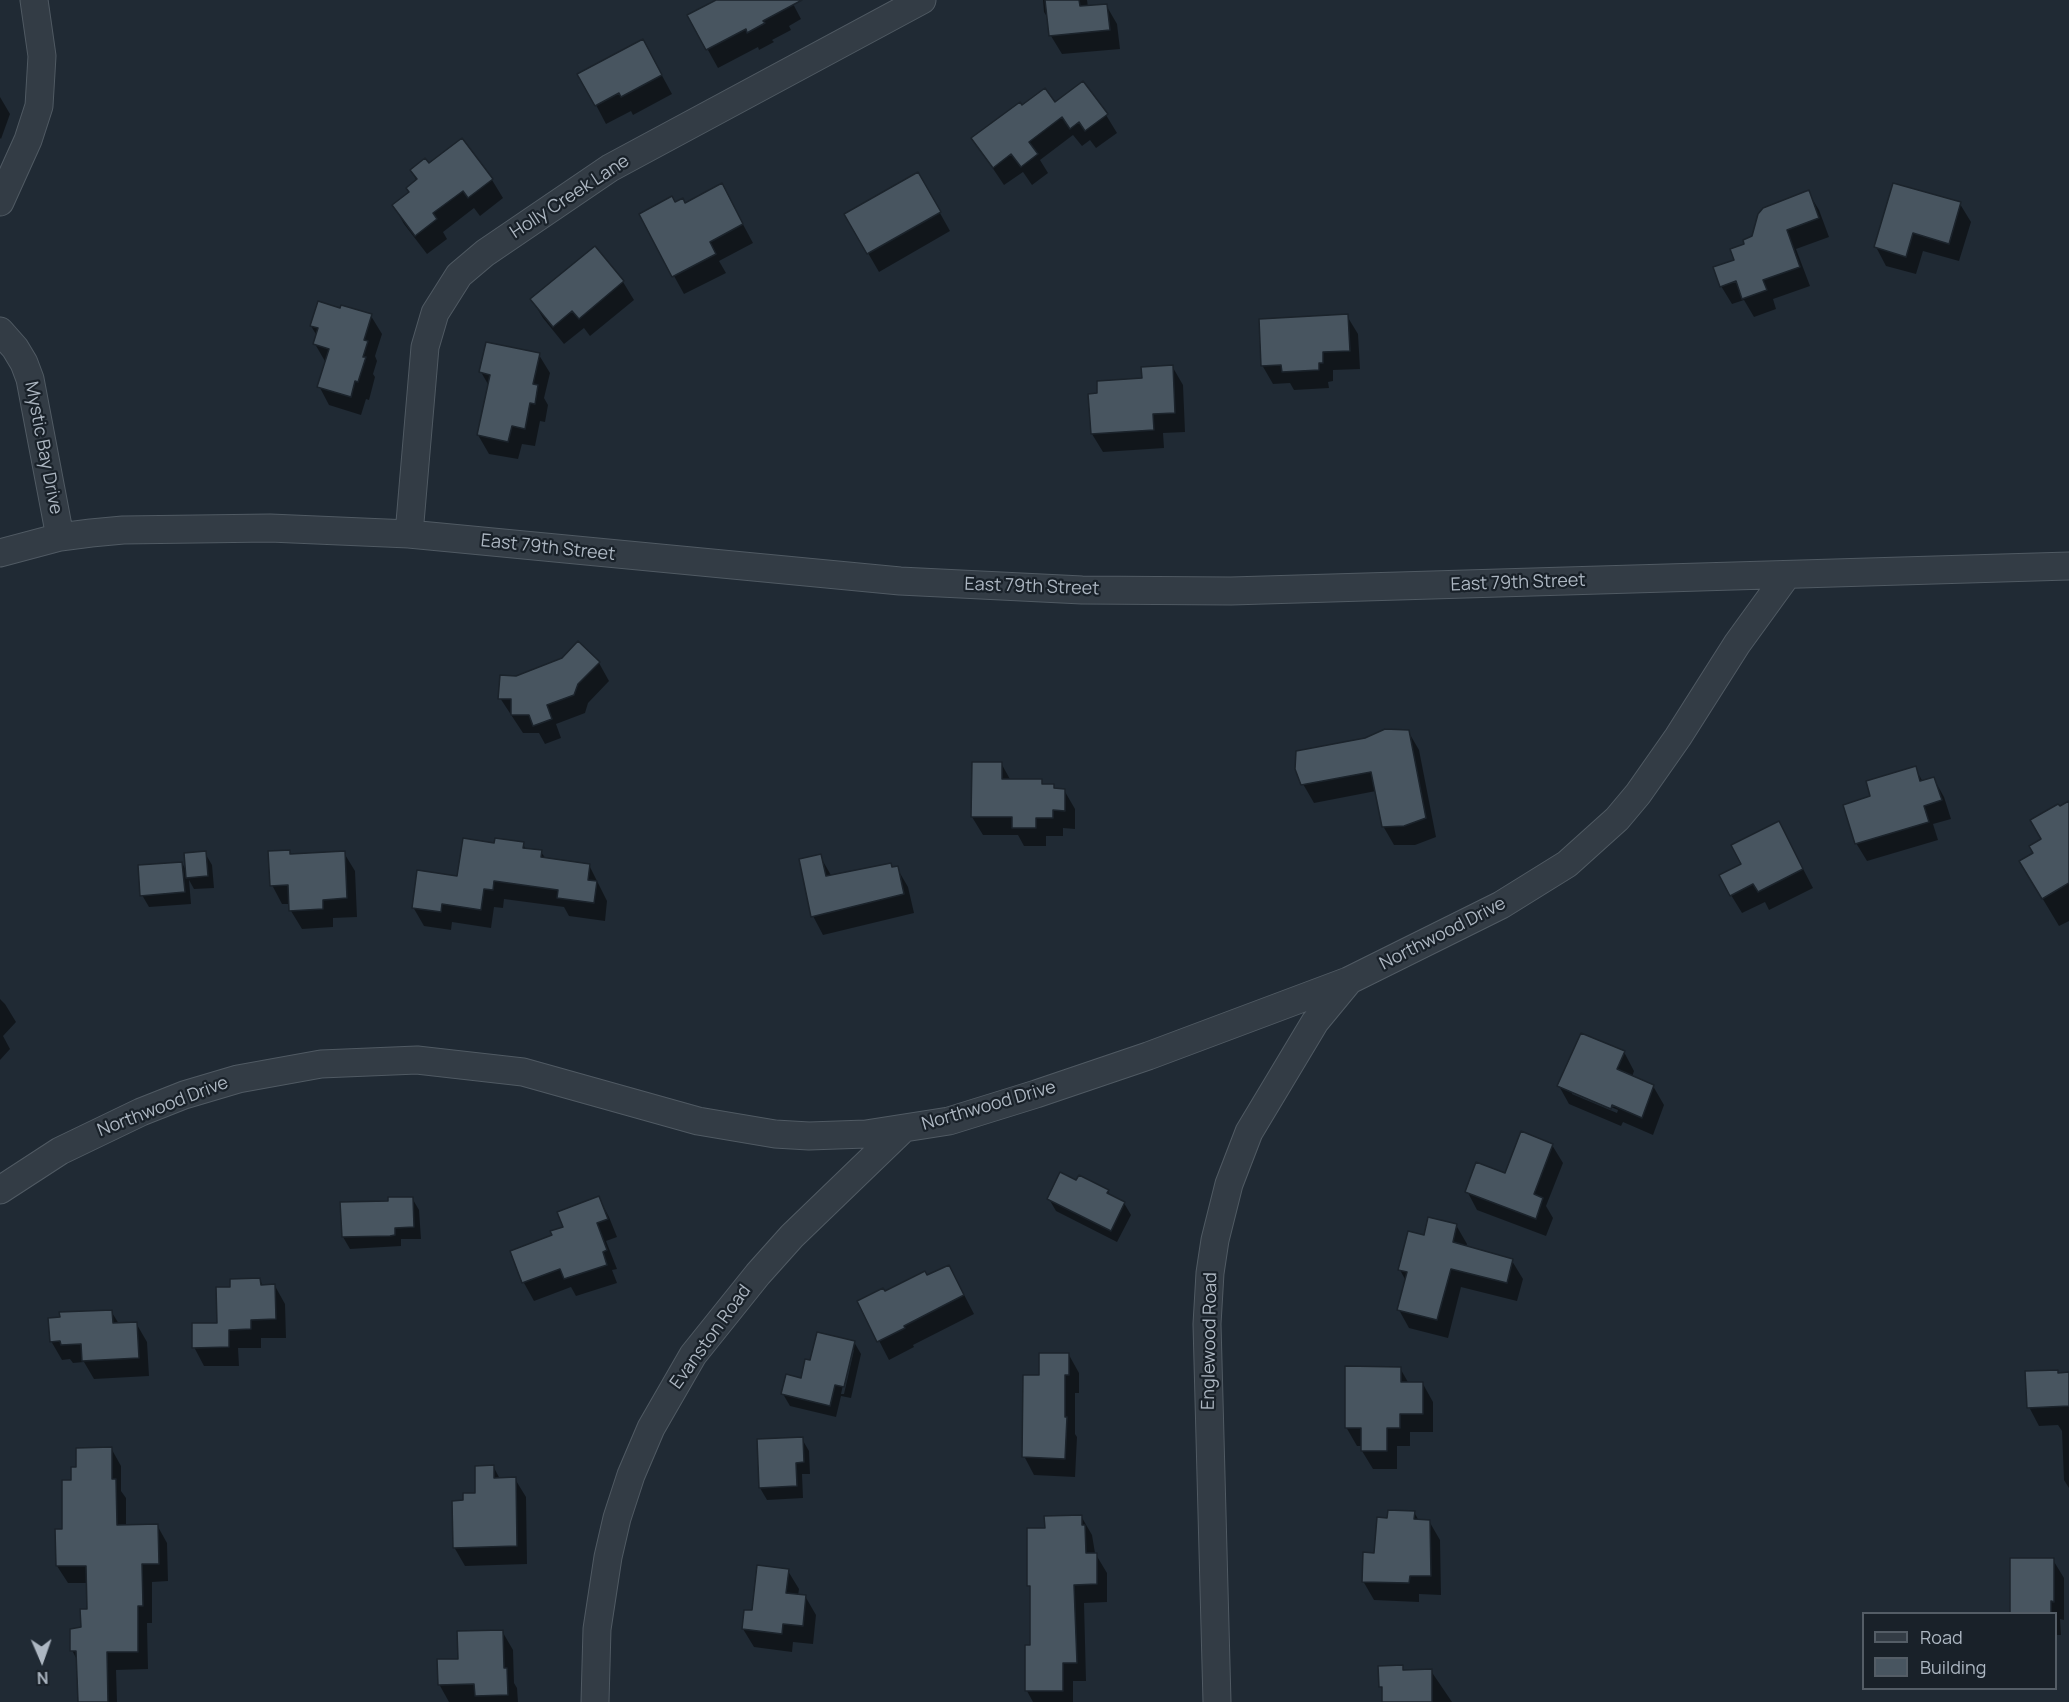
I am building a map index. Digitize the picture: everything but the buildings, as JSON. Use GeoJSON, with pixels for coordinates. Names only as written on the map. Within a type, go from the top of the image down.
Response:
{"type":"FeatureCollection","features":[{"type":"Feature","properties":{"kind":"street"},"geometry":{"type":"LineString","coordinates":[[0,202],[28,140],[39,106],[42,56],[34,0]]}},
{"type":"Feature","properties":{"kind":"street","name":"Holly Creek Lane"},"geometry":{"type":"LineString","coordinates":[[409,534],[425,347],[435,313],[459,275],[485,253],[610,168],[922,0]]}},
{"type":"Feature","properties":{"kind":"street","name":"Mystic Bay Drive"},"geometry":{"type":"LineString","coordinates":[[0,331],[15,348],[30,379],[60,537]]}},
{"type":"Feature","properties":{"kind":"street","name":"East 79th Street"},"geometry":{"type":"LineString","coordinates":[[0,553],[60,537],[123,530],[270,528],[409,534],[843,577],[1082,590],[1231,591],[2069,566]]}},
{"type":"Feature","properties":{"kind":"street","name":"Northwood Drive"},"geometry":{"type":"LineString","coordinates":[[0,1190],[41,1162],[85,1137],[184,1095],[265,1074],[348,1062],[439,1061],[523,1072],[698,1121],[776,1134],[866,1134],[903,1129],[949,1121],[1068,1084],[1175,1047],[1348,981],[1502,905],[1567,864],[1622,813],[1656,770],[1737,644],[1787,575]]}},
{"type":"Feature","properties":{"kind":"street","name":"Englewood Road"},"geometry":{"type":"LineString","coordinates":[[1216,1702],[1207,1324],[1210,1273],[1215,1240],[1229,1184],[1249,1132],[1315,1022],[1348,981]]}},
{"type":"Feature","properties":{"kind":"street","name":"Evanston Road"},"geometry":{"type":"LineString","coordinates":[[596,1702],[597,1629],[608,1557],[617,1518],[631,1475],[660,1411],[693,1355],[758,1274],[792,1236],[903,1129]]}}]}
